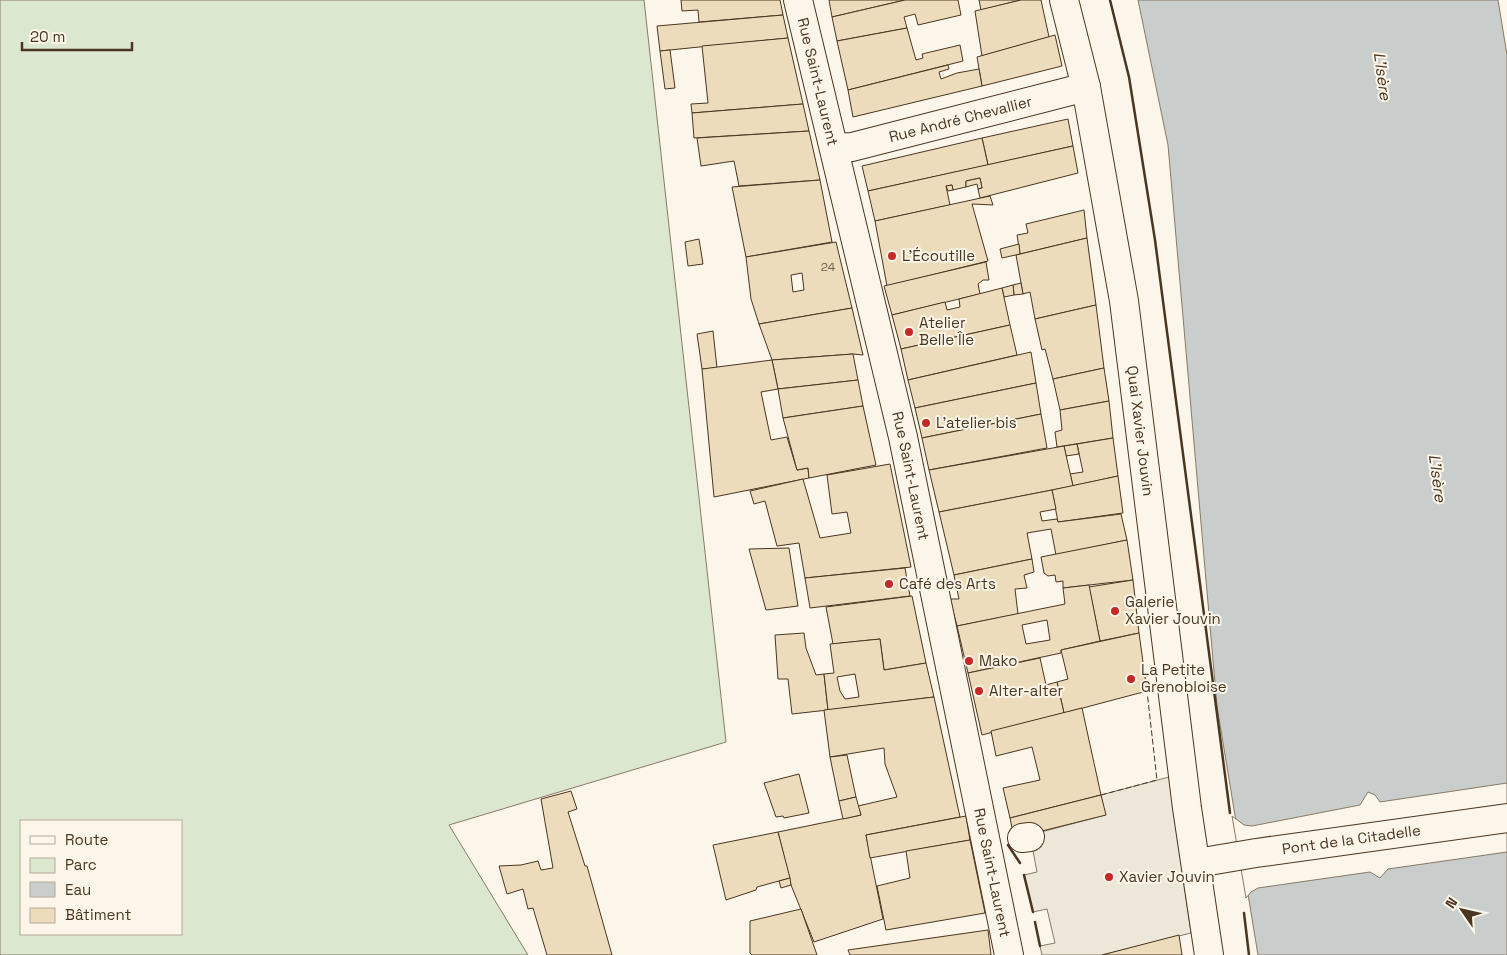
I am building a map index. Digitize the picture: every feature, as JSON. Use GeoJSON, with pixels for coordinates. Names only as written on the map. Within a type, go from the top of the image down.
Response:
{"type":"FeatureCollection","features":[{"type":"Feature","properties":{"kind":"main road","name":"Rue Saint-Laurent"},"geometry":{"type":"LineString","coordinates":[[798,0],[903,437],[1009,955]]}},
{"type":"Feature","properties":{"kind":"main road","name":"Quai Xavier Jouvin"},"geometry":{"type":"LineString","coordinates":[[1064,0],[1086,87],[1124,301],[1187,808],[1197,863],[1209,955]]}},
{"type":"Feature","properties":{"kind":"main road","name":"Rue André Chevallier"},"geometry":{"type":"LineString","coordinates":[[834,148],[852,147],[1086,87]]}},
{"type":"Feature","properties":{"kind":"main road","name":"Pont de la Citadelle"},"geometry":{"type":"LineString","coordinates":[[1197,863],[1507,818]]}},
{"type":"Feature","properties":{"kind":"green space"},"geometry":{"type":"Polygon","coordinates":[[[0,0],[644,0],[726,742],[449,825],[528,955],[0,955],[0,0]]]}},
{"type":"Feature","properties":{"kind":"shaded area"},"geometry":{"type":"Polygon","coordinates":[[[1169,777],[1191,933],[1102,955],[1042,955],[1040,946],[1055,943],[1047,909],[1033,912],[1024,875],[1037,872],[1030,835],[1105,815],[1101,795],[1169,777]]]}},
{"type":"Feature","properties":{"kind":"water","name":"L'Isère"},"geometry":{"type":"Polygon","coordinates":[[[1138,0],[1498,0],[1507,55],[1507,955],[1258,955],[1217,706],[1168,145],[1138,0]]]}},
{"type":"Feature","properties":{"kind":"pier"},"geometry":{"type":"Polygon","coordinates":[[[1507,783],[1507,852],[1388,869],[1380,878],[1370,872],[1258,888],[1246,898],[1232,816],[1244,825],[1252,826],[1360,805],[1368,792],[1375,795],[1380,802],[1507,783]]]}},
{"type":"Feature","properties":{"kind":"building"},"geometry":{"type":"Polygon","coordinates":[[[681,0],[780,0],[783,15],[699,22],[698,10],[682,11],[681,0]]]}},
{"type":"Feature","properties":{"kind":"building"},"geometry":{"type":"Polygon","coordinates":[[[829,0],[905,0],[832,17],[829,0]]]}},
{"type":"Feature","properties":{"kind":"building"},"geometry":{"type":"Polygon","coordinates":[[[905,0],[958,0],[961,15],[918,25],[915,14],[904,17],[907,28],[837,41],[832,17],[905,0]]]}},
{"type":"Feature","properties":{"kind":"building"},"geometry":{"type":"Polygon","coordinates":[[[979,0],[1021,0],[981,10],[979,0]]]}},
{"type":"Feature","properties":{"kind":"building"},"geometry":{"type":"Polygon","coordinates":[[[1021,0],[1041,0],[1049,37],[982,56],[975,11],[1021,0]]]}},
{"type":"Feature","properties":{"kind":"building"},"geometry":{"type":"Polygon","coordinates":[[[783,15],[788,38],[660,51],[657,26],[783,15]]]}},
{"type":"Feature","properties":{"kind":"building"},"geometry":{"type":"Polygon","coordinates":[[[907,28],[916,60],[923,58],[922,54],[960,45],[963,61],[848,90],[837,41],[907,28]]]}},
{"type":"Feature","properties":{"kind":"building"},"geometry":{"type":"Polygon","coordinates":[[[1055,35],[1062,66],[982,86],[977,57],[1055,35]]]}},
{"type":"Feature","properties":{"kind":"building"},"geometry":{"type":"Polygon","coordinates":[[[788,38],[803,104],[692,113],[691,104],[708,103],[702,46],[788,38]]]}},
{"type":"Feature","properties":{"kind":"building"},"geometry":{"type":"Polygon","coordinates":[[[670,50],[675,88],[665,89],[660,51],[670,50]]]}},
{"type":"Feature","properties":{"kind":"building"},"geometry":{"type":"Polygon","coordinates":[[[948,65],[949,69],[939,72],[941,79],[957,73],[979,69],[982,86],[853,117],[848,90],[948,65]]]}},
{"type":"Feature","properties":{"kind":"building"},"geometry":{"type":"Polygon","coordinates":[[[803,104],[809,131],[694,138],[692,113],[803,104]]]}},
{"type":"Feature","properties":{"kind":"building"},"geometry":{"type":"Polygon","coordinates":[[[1068,119],[1073,146],[988,165],[982,138],[1068,119]]]}},
{"type":"Feature","properties":{"kind":"building"},"geometry":{"type":"Polygon","coordinates":[[[809,131],[820,180],[739,186],[734,161],[701,166],[697,138],[809,131]]]}},
{"type":"Feature","properties":{"kind":"building"},"geometry":{"type":"Polygon","coordinates":[[[982,138],[988,165],[868,191],[862,166],[982,138]]]}},
{"type":"Feature","properties":{"kind":"building"},"geometry":{"type":"Polygon","coordinates":[[[1073,146],[1078,173],[980,198],[978,189],[982,188],[980,178],[966,181],[966,187],[953,190],[952,185],[946,186],[950,205],[875,221],[868,191],[1073,146]]]}},
{"type":"Feature","properties":{"kind":"building"},"geometry":{"type":"Polygon","coordinates":[[[980,178],[982,188],[978,189],[977,184],[966,187],[966,181],[980,178]]]}},
{"type":"Feature","properties":{"kind":"building"},"geometry":{"type":"Polygon","coordinates":[[[820,180],[832,242],[746,257],[732,187],[820,180]]]}},
{"type":"Feature","properties":{"kind":"building"},"geometry":{"type":"Polygon","coordinates":[[[952,185],[953,190],[948,191],[946,186],[952,185]]]}},
{"type":"Feature","properties":{"kind":"building"},"geometry":{"type":"Polygon","coordinates":[[[990,196],[993,205],[972,204],[988,261],[887,286],[875,221],[990,196]]]}},
{"type":"Feature","properties":{"kind":"building"},"geometry":{"type":"Polygon","coordinates":[[[1084,210],[1087,238],[1020,254],[1017,235],[1028,233],[1026,224],[1084,210]]]}},
{"type":"Feature","properties":{"kind":"building"},"geometry":{"type":"Polygon","coordinates":[[[1087,238],[1096,305],[1035,319],[1030,292],[1023,294],[1016,255],[1087,238]]]}},
{"type":"Feature","properties":{"kind":"building"},"geometry":{"type":"Polygon","coordinates":[[[699,239],[703,264],[688,266],[685,242],[699,239]]]}},
{"type":"Feature","properties":{"kind":"building"},"geometry":{"type":"Polygon","coordinates":[[[836,242],[852,308],[759,324],[751,299],[746,257],[836,242]],[[802,273],[791,275],[793,292],[804,290],[802,273]]]}},
{"type":"Feature","properties":{"kind":"building"},"geometry":{"type":"Polygon","coordinates":[[[1019,244],[1020,254],[1002,258],[1000,249],[1019,244]]]}},
{"type":"Feature","properties":{"kind":"building"},"geometry":{"type":"Polygon","coordinates":[[[986,262],[989,280],[983,280],[978,284],[980,294],[892,315],[884,286],[986,262]]]}},
{"type":"Feature","properties":{"kind":"building"},"geometry":{"type":"Polygon","coordinates":[[[1021,283],[1023,294],[1014,295],[1013,285],[1021,283]]]}},
{"type":"Feature","properties":{"kind":"building"},"geometry":{"type":"Polygon","coordinates":[[[1013,285],[1014,295],[1004,297],[1002,288],[1013,285]]]}},
{"type":"Feature","properties":{"kind":"building"},"geometry":{"type":"Polygon","coordinates":[[[1002,288],[1010,325],[901,349],[892,315],[945,302],[947,310],[960,307],[959,299],[1002,288]]]}},
{"type":"Feature","properties":{"kind":"building"},"geometry":{"type":"Polygon","coordinates":[[[1096,305],[1104,368],[1053,379],[1045,349],[1042,350],[1035,319],[1096,305]]]}},
{"type":"Feature","properties":{"kind":"building"},"geometry":{"type":"Polygon","coordinates":[[[852,308],[863,355],[853,354],[772,360],[759,324],[852,308]]]}},
{"type":"Feature","properties":{"kind":"building"},"geometry":{"type":"Polygon","coordinates":[[[1010,325],[1017,355],[908,380],[901,349],[1010,325]]]}},
{"type":"Feature","properties":{"kind":"building"},"geometry":{"type":"Polygon","coordinates":[[[713,331],[717,368],[702,369],[697,334],[713,331]]]}},
{"type":"Feature","properties":{"kind":"building"},"geometry":{"type":"Polygon","coordinates":[[[1031,352],[1036,383],[915,408],[908,380],[1031,352]]]}},
{"type":"Feature","properties":{"kind":"building"},"geometry":{"type":"Polygon","coordinates":[[[853,354],[858,380],[778,389],[772,360],[853,354]]]}},
{"type":"Feature","properties":{"kind":"building"},"geometry":{"type":"Polygon","coordinates":[[[772,360],[778,389],[761,392],[771,440],[787,437],[797,470],[808,468],[809,478],[714,497],[702,369],[772,360]]]}},
{"type":"Feature","properties":{"kind":"building"},"geometry":{"type":"Polygon","coordinates":[[[1104,368],[1109,401],[1060,410],[1053,379],[1104,368]]]}},
{"type":"Feature","properties":{"kind":"building"},"geometry":{"type":"Polygon","coordinates":[[[858,380],[863,406],[783,418],[778,389],[858,380]]]}},
{"type":"Feature","properties":{"kind":"building"},"geometry":{"type":"Polygon","coordinates":[[[1036,383],[1041,414],[922,438],[915,408],[1036,383]]]}},
{"type":"Feature","properties":{"kind":"building"},"geometry":{"type":"Polygon","coordinates":[[[1109,401],[1113,438],[1057,447],[1055,432],[1062,430],[1060,410],[1109,401]]]}},
{"type":"Feature","properties":{"kind":"building"},"geometry":{"type":"Polygon","coordinates":[[[863,406],[876,465],[809,478],[808,468],[797,470],[783,418],[863,406]]]}},
{"type":"Feature","properties":{"kind":"building"},"geometry":{"type":"Polygon","coordinates":[[[1041,414],[1047,448],[929,470],[922,438],[1041,414]]]}},
{"type":"Feature","properties":{"kind":"building"},"geometry":{"type":"Polygon","coordinates":[[[1113,438],[1118,476],[1073,486],[1070,474],[1083,472],[1077,444],[1113,438]]]}},
{"type":"Feature","properties":{"kind":"building"},"geometry":{"type":"Polygon","coordinates":[[[1077,444],[1079,454],[1066,456],[1064,446],[1077,444]]]}},
{"type":"Feature","properties":{"kind":"building"},"geometry":{"type":"Polygon","coordinates":[[[1064,446],[1073,486],[939,512],[929,470],[1064,446]]]}},
{"type":"Feature","properties":{"kind":"building"},"geometry":{"type":"Polygon","coordinates":[[[890,464],[911,567],[805,578],[799,543],[777,546],[765,501],[754,504],[750,491],[803,479],[820,538],[851,533],[847,512],[832,514],[827,475],[890,464]]]}},
{"type":"Feature","properties":{"kind":"building"},"geometry":{"type":"Polygon","coordinates":[[[1118,476],[1123,513],[1058,522],[1052,490],[1118,476]]]}},
{"type":"Feature","properties":{"kind":"building"},"geometry":{"type":"Polygon","coordinates":[[[1052,490],[1056,509],[1040,512],[1042,521],[1057,519],[1058,522],[1121,514],[1127,540],[1056,555],[1051,529],[1027,533],[1032,559],[954,575],[939,512],[1052,490]]]}},
{"type":"Feature","properties":{"kind":"building"},"geometry":{"type":"Polygon","coordinates":[[[1127,540],[1133,580],[1063,588],[1063,581],[1056,582],[1055,575],[1048,576],[1044,573],[1041,557],[1127,540]]]}},
{"type":"Feature","properties":{"kind":"building"},"geometry":{"type":"Polygon","coordinates":[[[789,548],[798,606],[766,610],[749,549],[789,548]]]}},
{"type":"Feature","properties":{"kind":"building"},"geometry":{"type":"Polygon","coordinates":[[[1032,559],[1034,572],[1024,575],[1027,588],[1015,589],[1018,614],[957,626],[950,599],[959,599],[954,575],[1032,559]]]}},
{"type":"Feature","properties":{"kind":"building"},"geometry":{"type":"Polygon","coordinates":[[[905,568],[910,596],[810,608],[805,578],[905,568]]]}},
{"type":"Feature","properties":{"kind":"building"},"geometry":{"type":"Polygon","coordinates":[[[1133,580],[1139,633],[1100,641],[1089,587],[1133,580]]]}},
{"type":"Feature","properties":{"kind":"building"},"geometry":{"type":"Polygon","coordinates":[[[1089,585],[1100,641],[1061,650],[1061,653],[968,673],[957,626],[1065,604],[1063,588],[1089,585]],[[1047,620],[1022,625],[1026,644],[1050,640],[1047,620]]]}},
{"type":"Feature","properties":{"kind":"building"},"geometry":{"type":"Polygon","coordinates":[[[912,596],[926,663],[884,670],[880,639],[833,644],[826,607],[912,596]]]}},
{"type":"Feature","properties":{"kind":"building"},"geometry":{"type":"Polygon","coordinates":[[[804,633],[806,648],[816,675],[824,674],[828,710],[792,714],[788,679],[778,679],[775,635],[804,633]]]}},
{"type":"Feature","properties":{"kind":"building"},"geometry":{"type":"Polygon","coordinates":[[[1139,633],[1147,691],[1064,713],[1057,682],[1068,679],[1061,650],[1139,633]]]}},
{"type":"Feature","properties":{"kind":"building"},"geometry":{"type":"Polygon","coordinates":[[[880,639],[884,670],[926,663],[934,697],[828,710],[824,674],[834,673],[830,644],[880,639]],[[855,674],[837,677],[840,691],[845,699],[859,697],[855,674]]]}},
{"type":"Feature","properties":{"kind":"building"},"geometry":{"type":"Polygon","coordinates":[[[1040,658],[1046,685],[1057,682],[1064,713],[982,735],[968,673],[1040,658]]]}},
{"type":"Feature","properties":{"kind":"building"},"geometry":{"type":"Polygon","coordinates":[[[934,697],[960,817],[866,835],[883,919],[814,942],[791,885],[778,832],[861,815],[858,806],[897,797],[885,764],[884,748],[830,757],[824,710],[934,697]]]}},
{"type":"Feature","properties":{"kind":"building"},"geometry":{"type":"Polygon","coordinates":[[[1082,708],[1101,795],[1010,818],[1003,788],[1040,780],[1032,747],[996,756],[991,731],[1082,708]]]}},
{"type":"Feature","properties":{"kind":"building"},"geometry":{"type":"Polygon","coordinates":[[[847,755],[856,797],[839,801],[830,757],[847,755]]]}},
{"type":"Feature","properties":{"kind":"building"},"geometry":{"type":"Polygon","coordinates":[[[799,774],[809,813],[784,818],[783,816],[776,817],[764,783],[799,774]]]}},
{"type":"Feature","properties":{"kind":"building"},"geometry":{"type":"Polygon","coordinates":[[[571,791],[577,809],[568,812],[585,866],[587,866],[612,955],[547,955],[533,908],[528,909],[523,889],[507,894],[499,866],[521,865],[538,861],[541,870],[553,868],[541,799],[571,791]]]}},
{"type":"Feature","properties":{"kind":"building"},"geometry":{"type":"Polygon","coordinates":[[[1101,795],[1106,815],[1014,838],[1010,818],[1101,795]]]}},
{"type":"Feature","properties":{"kind":"building"},"geometry":{"type":"Polygon","coordinates":[[[856,797],[861,815],[843,819],[839,801],[856,797]]]}},
{"type":"Feature","properties":{"kind":"building"},"geometry":{"type":"Polygon","coordinates":[[[966,816],[970,840],[870,858],[866,835],[966,816]]]}},
{"type":"Feature","properties":{"kind":"building"},"geometry":{"type":"Polygon","coordinates":[[[778,832],[790,878],[757,887],[756,890],[726,900],[713,845],[778,832]]]}},
{"type":"Feature","properties":{"kind":"building"},"geometry":{"type":"Polygon","coordinates":[[[970,840],[985,913],[886,930],[877,886],[910,878],[906,851],[970,840]]]}},
{"type":"Feature","properties":{"kind":"building"},"geometry":{"type":"Polygon","coordinates":[[[790,878],[791,885],[781,888],[779,881],[790,878]]]}},
{"type":"Feature","properties":{"kind":"building"},"geometry":{"type":"Polygon","coordinates":[[[801,909],[817,955],[752,955],[750,953],[750,921],[801,909]]]}},
{"type":"Feature","properties":{"kind":"building"},"geometry":{"type":"Polygon","coordinates":[[[988,930],[991,955],[850,955],[848,950],[988,930]]]}},
{"type":"Feature","properties":{"kind":"building"},"geometry":{"type":"Polygon","coordinates":[[[1179,935],[1182,955],[1102,955],[1179,935]]]}},
{"type":"Feature","properties":{"kind":"fence"},"geometry":{"type":"LineString","coordinates":[[1101,795],[1157,780],[1147,691]]}},
{"type":"Feature","properties":{"kind":"wall"},"geometry":{"type":"LineString","coordinates":[[1110,0],[1129,77],[1155,240],[1230,813]]}},
{"type":"Feature","properties":{"kind":"wall"},"geometry":{"type":"LineString","coordinates":[[1008,845],[1020,863]]}},
{"type":"Feature","properties":{"kind":"wall"},"geometry":{"type":"LineString","coordinates":[[1024,875],[1033,912]]}},
{"type":"Feature","properties":{"kind":"wall"},"geometry":{"type":"LineString","coordinates":[[1244,913],[1249,955]]}},
{"type":"Feature","properties":{"kind":"wall"},"geometry":{"type":"LineString","coordinates":[[1035,922],[1040,946]]}},
{"type":"Feature","properties":{"kind":"place","name":"L'Écoutille"},"geometry":{"type":"Point","coordinates":[892,256]}},
{"type":"Feature","properties":{"kind":"place","name":"Atelier Belle Île"},"geometry":{"type":"Point","coordinates":[909,332]}},
{"type":"Feature","properties":{"kind":"place","name":"L'atelier bis"},"geometry":{"type":"Point","coordinates":[926,423]}},
{"type":"Feature","properties":{"kind":"place","name":"Café des Arts"},"geometry":{"type":"Point","coordinates":[889,584]}},
{"type":"Feature","properties":{"kind":"place","name":"Galerie Xavier Jouvin"},"geometry":{"type":"Point","coordinates":[1115,611]}},
{"type":"Feature","properties":{"kind":"place","name":"Mako"},"geometry":{"type":"Point","coordinates":[969,661]}},
{"type":"Feature","properties":{"kind":"place","name":"La Petite Grenobloise"},"geometry":{"type":"Point","coordinates":[1131,679]}},
{"type":"Feature","properties":{"kind":"place","name":"Alter-alter"},"geometry":{"type":"Point","coordinates":[979,691]}},
{"type":"Feature","properties":{"kind":"place","name":"Xavier Jouvin"},"geometry":{"type":"Point","coordinates":[1109,877]}}]}
